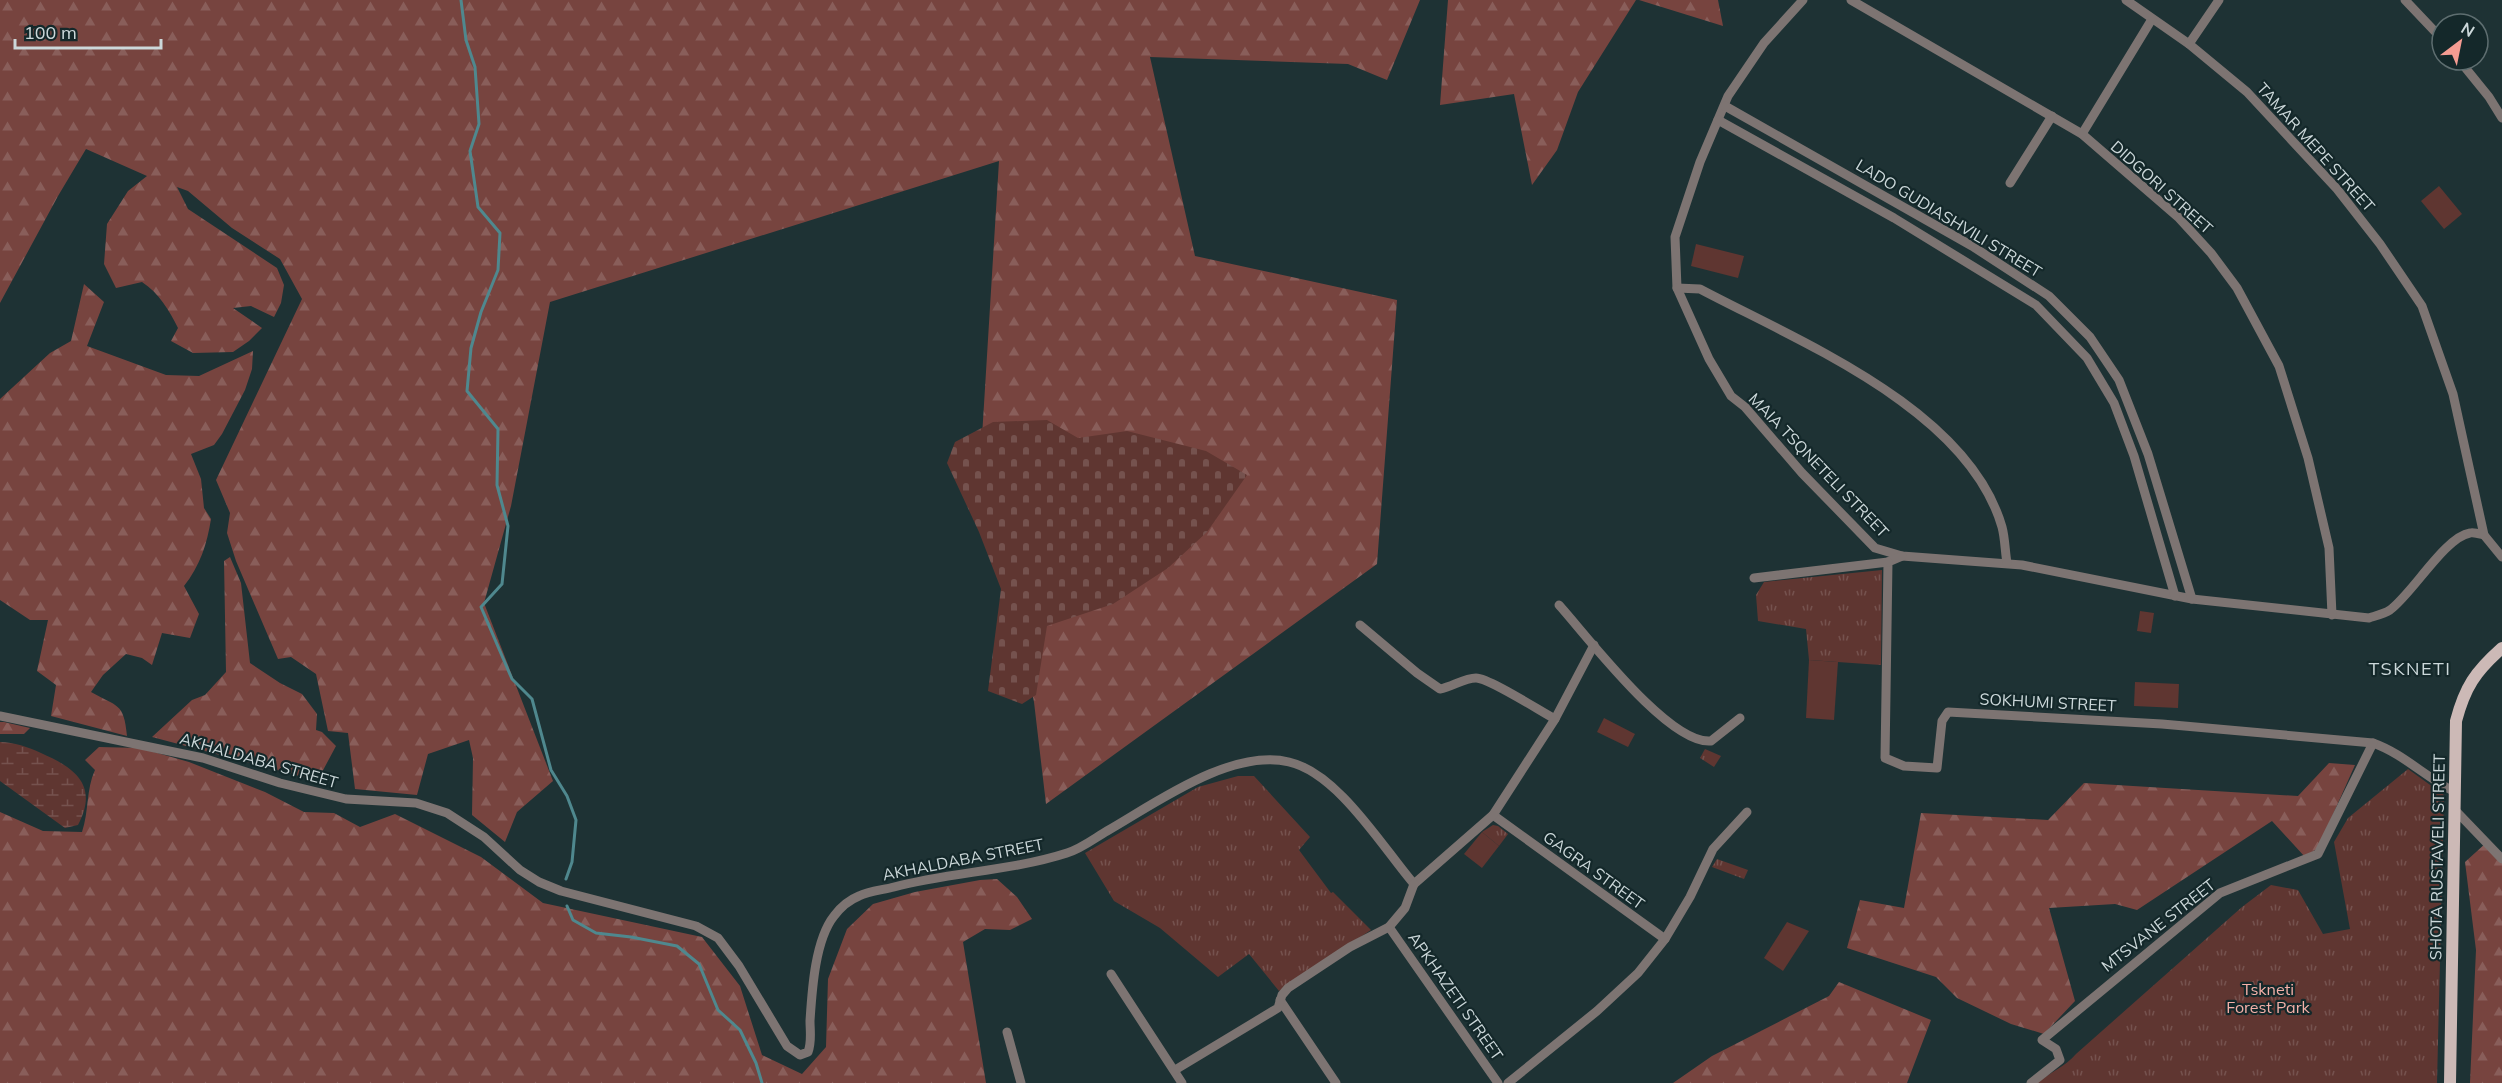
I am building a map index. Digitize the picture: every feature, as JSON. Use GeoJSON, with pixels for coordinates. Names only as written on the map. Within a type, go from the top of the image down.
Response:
{"type":"FeatureCollection","features":[{"type":"Feature","properties":{"kind":"main road","name":"SHOTA RUSTAVELI STREET"},"geometry":{"type":"LineString","coordinates":[[2450,1083],[2456,721],[2467,687],[2482,667],[2502,648]]}},
{"type":"Feature","properties":{"kind":"street"},"geometry":{"type":"LineString","coordinates":[[1725,106],[1728,96],[1764,43],[1803,0]]}},
{"type":"Feature","properties":{"kind":"street","name":"DIDGORI STREET"},"geometry":{"type":"LineString","coordinates":[[1851,0],[2082,134],[2178,217],[2211,253],[2237,288],[2279,366],[2308,458],[2329,548],[2332,615]]}},
{"type":"Feature","properties":{"kind":"street","name":"TAMAR MEPE STREET"},"geometry":{"type":"LineString","coordinates":[[2126,0],[2189,44],[2247,92],[2337,189],[2380,244],[2422,306],[2453,394],[2484,535],[2502,557]]}},
{"type":"Feature","properties":{"kind":"street"},"geometry":{"type":"LineString","coordinates":[[2189,44],[2219,0]]}},
{"type":"Feature","properties":{"kind":"street"},"geometry":{"type":"LineString","coordinates":[[2405,0],[2430,26]]}},
{"type":"Feature","properties":{"kind":"street"},"geometry":{"type":"LineString","coordinates":[[2082,134],[2152,19]]}},
{"type":"Feature","properties":{"kind":"street"},"geometry":{"type":"LineString","coordinates":[[2469,72],[2502,118]]}},
{"type":"Feature","properties":{"kind":"street","name":"MAIA TSQNETELI STREET"},"geometry":{"type":"LineString","coordinates":[[1725,106],[1700,162],[1675,237],[1677,288],[1709,359],[1731,396],[1745,407],[1802,473],[1875,548],[1902,556],[2007,563],[2192,599],[2368,618],[2388,611],[2407,595],[2436,559],[2457,539],[2470,533],[2484,535]]}},
{"type":"Feature","properties":{"kind":"street","name":"LADO GUDIASHVILI STREET"},"geometry":{"type":"LineString","coordinates":[[1725,106],[1962,240],[2029,282],[2049,296],[2090,338],[2119,380],[2148,454],[2192,599]]}},
{"type":"Feature","properties":{"kind":"street"},"geometry":{"type":"LineString","coordinates":[[2010,183],[2052,116]]}},
{"type":"Feature","properties":{"kind":"street","name":"LADO GUDIASHVILI STREET"},"geometry":{"type":"LineString","coordinates":[[1718,120],[1913,229],[2036,305],[2087,358],[2114,403],[2134,456],[2175,596]]}},
{"type":"Feature","properties":{"kind":"street"},"geometry":{"type":"LineString","coordinates":[[1835,186],[1843,172]]}},
{"type":"Feature","properties":{"kind":"street"},"geometry":{"type":"LineString","coordinates":[[2021,296],[2029,282]]}},
{"type":"Feature","properties":{"kind":"street"},"geometry":{"type":"LineString","coordinates":[[1677,288],[1700,289],[1861,374],[1919,414],[1958,449],[1982,482],[2001,526],[2007,563]]}},
{"type":"Feature","properties":{"kind":"street"},"geometry":{"type":"LineString","coordinates":[[2146,498],[2159,495]]}},
{"type":"Feature","properties":{"kind":"street"},"geometry":{"type":"LineString","coordinates":[[2156,533],[2170,529]]}},
{"type":"Feature","properties":{"kind":"street"},"geometry":{"type":"LineString","coordinates":[[1754,578],[1888,562],[1902,556]]}},
{"type":"Feature","properties":{"kind":"street","name":"SOKHUMI STREET"},"geometry":{"type":"LineString","coordinates":[[1888,562],[1885,758],[1904,766],[1936,768],[1941,721],[1948,712],[2162,724],[2373,742],[2390,748],[2430,779],[2455,792]]}},
{"type":"Feature","properties":{"kind":"street"},"geometry":{"type":"LineString","coordinates":[[1559,604],[1642,700],[1686,736],[1710,741],[1740,718]]}},
{"type":"Feature","properties":{"kind":"street"},"geometry":{"type":"LineString","coordinates":[[1360,625],[1417,673],[1440,689],[1470,679],[1484,679],[1555,719]]}},
{"type":"Feature","properties":{"kind":"street"},"geometry":{"type":"LineString","coordinates":[[1175,1070],[1278,1008],[1284,991],[1296,982],[1350,947],[1389,927],[1405,908],[1414,884],[1493,815],[1555,719],[1594,645]]}},
{"type":"Feature","properties":{"kind":"street","name":"AKHALDABA STREET"},"geometry":{"type":"LineString","coordinates":[[0,716],[203,758],[280,783],[346,799],[416,803],[447,813],[484,837],[520,870],[539,882],[561,891],[696,926],[718,939],[739,966],[787,1046],[800,1055],[807,1052],[810,1045],[810,1020],[819,947],[826,929],[844,905],[859,896],[919,880],[1016,865],[1070,853],[1195,780],[1224,769],[1263,759],[1292,762],[1313,773],[1346,799],[1414,884]]}},
{"type":"Feature","properties":{"kind":"street","name":"MTSVANE STREET"},"geometry":{"type":"LineString","coordinates":[[2031,1083],[2060,1060],[2056,1049],[2042,1040],[2220,892],[2318,854],[2373,742]]}},
{"type":"Feature","properties":{"kind":"street"},"geometry":{"type":"LineString","coordinates":[[2455,810],[2502,859]]}},
{"type":"Feature","properties":{"kind":"street"},"geometry":{"type":"LineString","coordinates":[[1508,1083],[1597,1011],[1638,973],[1665,939],[1690,897],[1713,849],[1747,812]]}},
{"type":"Feature","properties":{"kind":"street","name":"GAGRA STREET"},"geometry":{"type":"LineString","coordinates":[[1493,815],[1665,939]]}},
{"type":"Feature","properties":{"kind":"street","name":"APKHAZETI STREET"},"geometry":{"type":"LineString","coordinates":[[1389,927],[1498,1083]]}},
{"type":"Feature","properties":{"kind":"street"},"geometry":{"type":"LineString","coordinates":[[1111,974],[1182,1083]]}},
{"type":"Feature","properties":{"kind":"street"},"geometry":{"type":"LineString","coordinates":[[1280,1000],[1336,1083]]}},
{"type":"Feature","properties":{"kind":"street"},"geometry":{"type":"LineString","coordinates":[[1007,1032],[1021,1083]]}},
{"type":"Feature","properties":{"kind":"green space"},"geometry":{"type":"Polygon","coordinates":[[[0,0],[1420,0],[1387,80],[1348,64],[1150,57],[1195,256],[1397,300],[1377,564],[1046,804],[1034,702],[981,453],[999,161],[550,302],[511,506],[484,603],[553,781],[517,812],[505,842],[472,815],[473,758],[469,740],[428,754],[417,795],[355,789],[348,733],[328,731],[316,674],[291,657],[278,659],[236,561],[227,533],[230,513],[216,480],[302,299],[280,259],[232,228],[188,191],[177,187],[188,209],[277,268],[284,285],[281,303],[274,317],[251,306],[233,308],[262,328],[233,352],[193,353],[171,341],[178,328],[158,297],[142,282],[116,288],[104,264],[107,224],[128,191],[147,176],[86,149],[0,303],[0,0]]]}},
{"type":"Feature","properties":{"kind":"green space"},"geometry":{"type":"Polygon","coordinates":[[[1448,0],[1636,0],[1578,92],[1557,150],[1532,185],[1514,94],[1440,105],[1448,0]]]}},
{"type":"Feature","properties":{"kind":"green space"},"geometry":{"type":"Polygon","coordinates":[[[1639,0],[1718,0],[1723,26],[1639,0]]]}},
{"type":"Feature","properties":{"kind":"green space"},"geometry":{"type":"Polygon","coordinates":[[[2439,186],[2462,214],[2444,229],[2421,201],[2439,186]]]}},
{"type":"Feature","properties":{"kind":"green space"},"geometry":{"type":"Polygon","coordinates":[[[1696,244],[1744,256],[1738,278],[1691,266],[1696,244]]]}},
{"type":"Feature","properties":{"kind":"green space"},"geometry":{"type":"Polygon","coordinates":[[[84,284],[104,302],[87,346],[166,375],[199,376],[253,351],[252,369],[245,390],[222,434],[214,445],[191,454],[201,479],[204,508],[211,519],[202,554],[184,586],[199,614],[190,638],[162,633],[152,665],[142,658],[126,654],[103,675],[91,692],[118,707],[124,717],[127,736],[51,716],[56,685],[37,671],[48,620],[30,620],[0,600],[0,399],[50,353],[71,341],[84,284]]]}},
{"type":"Feature","properties":{"kind":"green space"},"geometry":{"type":"Polygon","coordinates":[[[1047,420],[1078,438],[1127,431],[1206,451],[1247,475],[1207,532],[1168,568],[1113,604],[1047,626],[1036,695],[1022,704],[988,691],[1001,589],[979,532],[947,463],[955,442],[993,422],[1047,420]]]}},
{"type":"Feature","properties":{"kind":"green space"},"geometry":{"type":"Polygon","coordinates":[[[230,557],[241,583],[250,663],[280,683],[302,694],[317,714],[316,730],[322,732],[336,746],[321,774],[307,778],[152,737],[192,700],[205,695],[226,672],[224,561],[230,557]]]}},
{"type":"Feature","properties":{"kind":"green space"},"geometry":{"type":"Polygon","coordinates":[[[1882,570],[1881,665],[1809,660],[1806,629],[1758,621],[1756,595],[1764,582],[1882,570]]]}},
{"type":"Feature","properties":{"kind":"green space"},"geometry":{"type":"Polygon","coordinates":[[[2140,611],[2154,613],[2151,633],[2137,631],[2140,611]]]}},
{"type":"Feature","properties":{"kind":"green space"},"geometry":{"type":"Polygon","coordinates":[[[1809,660],[1838,662],[1834,720],[1806,718],[1809,660]]]}},
{"type":"Feature","properties":{"kind":"green space"},"geometry":{"type":"Polygon","coordinates":[[[2135,682],[2179,684],[2178,708],[2134,706],[2135,682]]]}},
{"type":"Feature","properties":{"kind":"green space"},"geometry":{"type":"Polygon","coordinates":[[[1604,718],[1635,734],[1628,747],[1597,732],[1604,718]]]}},
{"type":"Feature","properties":{"kind":"green space"},"geometry":{"type":"Polygon","coordinates":[[[0,722],[30,728],[24,734],[0,734],[0,722]]]}},
{"type":"Feature","properties":{"kind":"green space"},"geometry":{"type":"Polygon","coordinates":[[[0,742],[31,749],[64,765],[73,772],[80,780],[86,799],[78,825],[65,828],[0,781],[0,742]]]}},
{"type":"Feature","properties":{"kind":"green space"},"geometry":{"type":"Polygon","coordinates":[[[99,747],[140,748],[189,762],[265,792],[304,812],[334,813],[360,827],[395,814],[481,857],[543,903],[702,937],[740,986],[762,1055],[802,1074],[826,1047],[828,979],[847,929],[873,904],[915,892],[997,879],[1017,897],[1032,919],[1010,930],[985,929],[963,942],[986,1083],[0,1083],[0,812],[43,831],[82,832],[90,785],[95,770],[85,760],[99,747]]]}},
{"type":"Feature","properties":{"kind":"green space"},"geometry":{"type":"Polygon","coordinates":[[[1705,749],[1721,756],[1714,767],[1700,758],[1705,749]]]}},
{"type":"Feature","properties":{"kind":"green space"},"geometry":{"type":"Polygon","coordinates":[[[2329,763],[2355,765],[2318,848],[2305,857],[2272,821],[2137,910],[2115,904],[2049,908],[2075,1001],[2044,1034],[2011,1024],[1957,998],[1936,977],[1847,948],[1860,900],[1904,908],[1921,813],[2048,820],[2084,783],[2298,796],[2329,763]]]}},
{"type":"Feature","properties":{"kind":"green space","name":"Tskneti Forest Park"},"geometry":{"type":"Polygon","coordinates":[[[2408,769],[2444,795],[2437,1083],[2037,1083],[2067,1062],[2242,907],[2271,885],[2298,890],[2323,934],[2350,929],[2334,842],[2348,818],[2408,769]]]}},
{"type":"Feature","properties":{"kind":"green space"},"geometry":{"type":"Polygon","coordinates":[[[1238,776],[1254,776],[1310,837],[1299,850],[1331,893],[1333,892],[1371,930],[1279,991],[1249,954],[1218,977],[1160,928],[1114,901],[1085,853],[1198,787],[1238,776]]]}},
{"type":"Feature","properties":{"kind":"green space"},"geometry":{"type":"Polygon","coordinates":[[[1493,825],[1508,834],[1499,846],[1482,832],[1493,825]]]}},
{"type":"Feature","properties":{"kind":"green space"},"geometry":{"type":"Polygon","coordinates":[[[1482,832],[1499,846],[1482,868],[1464,854],[1482,832]]]}},
{"type":"Feature","properties":{"kind":"green space"},"geometry":{"type":"Polygon","coordinates":[[[2486,843],[2502,863],[2502,1083],[2470,1083],[2476,950],[2465,862],[2486,843]]]}},
{"type":"Feature","properties":{"kind":"green space"},"geometry":{"type":"Polygon","coordinates":[[[1717,859],[1748,870],[1744,879],[1712,867],[1717,859]]]}},
{"type":"Feature","properties":{"kind":"green space"},"geometry":{"type":"Polygon","coordinates":[[[1787,922],[1809,931],[1783,971],[1764,958],[1787,922]]]}},
{"type":"Feature","properties":{"kind":"green space"},"geometry":{"type":"Polygon","coordinates":[[[1839,982],[1931,1020],[1907,1083],[1673,1083],[1712,1056],[1829,996],[1839,982]]]}},
{"type":"Feature","properties":{"kind":"waterway"},"geometry":{"type":"LineString","coordinates":[[461,0],[466,40],[475,67],[479,124],[470,151],[478,207],[500,233],[498,270],[481,312],[471,348],[467,391],[498,429],[497,485],[508,526],[502,584],[481,607],[512,679],[532,699],[551,770],[567,796],[576,820],[572,862],[566,879]]}},
{"type":"Feature","properties":{"kind":"waterway"},"geometry":{"type":"LineString","coordinates":[[567,906],[573,920],[596,933],[677,946],[699,964],[718,1010],[740,1030],[756,1063],[762,1083]]}},
{"type":"Feature","properties":{"kind":"district","name":"TSKNETI"},"geometry":{"type":"Point","coordinates":[2410,668]}}]}
